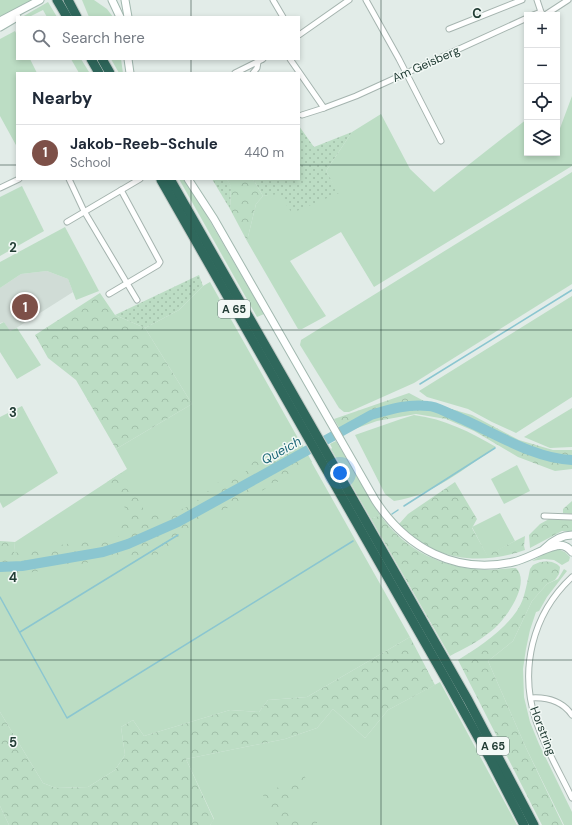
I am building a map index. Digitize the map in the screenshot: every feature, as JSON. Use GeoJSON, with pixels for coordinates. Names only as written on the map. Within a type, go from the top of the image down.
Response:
{"type":"FeatureCollection","features":[{"type":"Feature","properties":{"kind":"highway"},"geometry":{"type":"LineString","coordinates":[[58,0],[66,16]]}},
{"type":"Feature","properties":{"kind":"highway"},"geometry":{"type":"LineString","coordinates":[[68,0],[76,16]]}},
{"type":"Feature","properties":{"kind":"highway"},"geometry":{"type":"LineString","coordinates":[[92,60],[98,72]]}},
{"type":"Feature","properties":{"kind":"highway"},"geometry":{"type":"LineString","coordinates":[[103,60],[109,72]]}},
{"type":"Feature","properties":{"kind":"highway","name":"A 65"},"geometry":{"type":"LineString","coordinates":[[165,180],[322,454],[468,700],[534,825]]}},
{"type":"Feature","properties":{"kind":"highway","name":"A 65"},"geometry":{"type":"LineString","coordinates":[[322,454],[490,759],[524,825]]}},
{"type":"Feature","properties":{"kind":"street"},"geometry":{"type":"LineString","coordinates":[[18,16],[41,0]]}},
{"type":"Feature","properties":{"kind":"street"},"geometry":{"type":"LineString","coordinates":[[0,21],[41,0]]}},
{"type":"Feature","properties":{"kind":"street"},"geometry":{"type":"LineString","coordinates":[[112,0],[120,16]]}},
{"type":"Feature","properties":{"kind":"street"},"geometry":{"type":"LineString","coordinates":[[125,0],[128,16]]}},
{"type":"Feature","properties":{"kind":"street"},"geometry":{"type":"LineString","coordinates":[[273,0],[282,16]]}},
{"type":"Feature","properties":{"kind":"street"},"geometry":{"type":"LineString","coordinates":[[300,34],[350,0]]}},
{"type":"Feature","properties":{"kind":"street"},"geometry":{"type":"LineString","coordinates":[[366,0],[441,141]]}},
{"type":"Feature","properties":{"kind":"street"},"geometry":{"type":"LineString","coordinates":[[448,29],[522,0]]}},
{"type":"Feature","properties":{"kind":"street"},"geometry":{"type":"LineString","coordinates":[[537,0],[541,12]]}},
{"type":"Feature","properties":{"kind":"street"},"geometry":{"type":"LineString","coordinates":[[546,12],[568,0]]}},
{"type":"Feature","properties":{"kind":"street"},"geometry":{"type":"LineString","coordinates":[[0,27],[16,18]]}},
{"type":"Feature","properties":{"kind":"street","name":"Am Geisberg"},"geometry":{"type":"LineString","coordinates":[[302,115],[356,96],[524,19]]}},
{"type":"Feature","properties":{"kind":"street"},"geometry":{"type":"LineString","coordinates":[[128,60],[130,72]]}},
{"type":"Feature","properties":{"kind":"street"},"geometry":{"type":"LineString","coordinates":[[237,72],[260,60]]}},
{"type":"Feature","properties":{"kind":"street"},"geometry":{"type":"LineString","coordinates":[[254,72],[260,60]]}},
{"type":"Feature","properties":{"kind":"street"},"geometry":{"type":"LineString","coordinates":[[291,60],[299,72]]}},
{"type":"Feature","properties":{"kind":"street"},"geometry":{"type":"LineString","coordinates":[[300,73],[324,108]]}},
{"type":"Feature","properties":{"kind":"street"},"geometry":{"type":"LineString","coordinates":[[0,188],[17,180]]}},
{"type":"Feature","properties":{"kind":"street"},"geometry":{"type":"LineString","coordinates":[[69,180],[84,211],[137,300]]}},
{"type":"Feature","properties":{"kind":"street"},"geometry":{"type":"LineString","coordinates":[[67,222],[138,180]]}},
{"type":"Feature","properties":{"kind":"street"},"geometry":{"type":"LineString","coordinates":[[189,180],[214,219],[379,506],[396,527],[412,541],[431,553],[450,560],[472,564],[500,564],[523,559],[555,546],[569,548],[572,552]]}},
{"type":"Feature","properties":{"kind":"street"},"geometry":{"type":"LineString","coordinates":[[109,294],[158,265],[160,262],[121,190]]}},
{"type":"Feature","properties":{"kind":"street"},"geometry":{"type":"LineString","coordinates":[[544,516],[572,517]]}},
{"type":"Feature","properties":{"kind":"street"},"geometry":{"type":"LineString","coordinates":[[541,552],[551,542],[567,535],[572,535]]}},
{"type":"Feature","properties":{"kind":"street","name":"Horstring"},"geometry":{"type":"LineString","coordinates":[[572,577],[561,587],[537,626],[530,656],[529,681],[534,713],[541,734],[572,798]]}},
{"type":"Feature","properties":{"kind":"street"},"geometry":{"type":"LineString","coordinates":[[531,698],[544,698],[561,703],[572,715]]}},
{"type":"Feature","properties":{"kind":"shaded area"},"geometry":{"type":"Polygon","coordinates":[[[47,271],[68,279],[73,292],[10,332],[4,322],[0,323],[0,288],[21,274],[47,271]]]}},
{"type":"Feature","properties":{"kind":"green space"},"geometry":{"type":"Polygon","coordinates":[[[0,0],[32,0],[0,18],[0,0]]]}},
{"type":"Feature","properties":{"kind":"green space"},"geometry":{"type":"Polygon","coordinates":[[[82,0],[94,0],[107,9],[112,16],[89,16],[82,0]]]}},
{"type":"Feature","properties":{"kind":"green space"},"geometry":{"type":"Polygon","coordinates":[[[48,2],[56,16],[46,16],[43,10],[31,16],[24,16],[48,2]]]}},
{"type":"Feature","properties":{"kind":"green space"},"geometry":{"type":"Polygon","coordinates":[[[15,31],[16,60],[30,60],[36,72],[16,72],[16,145],[0,116],[0,39],[15,31]]]}},
{"type":"Feature","properties":{"kind":"green space"},"geometry":{"type":"Polygon","coordinates":[[[72,60],[82,60],[89,72],[78,72],[72,60]]]}},
{"type":"Feature","properties":{"kind":"green space"},"geometry":{"type":"Polygon","coordinates":[[[112,60],[121,60],[123,72],[118,72],[112,60]]]}},
{"type":"Feature","properties":{"kind":"green space"},"geometry":{"type":"Polygon","coordinates":[[[572,96],[572,166],[374,287],[341,232],[290,261],[326,316],[302,329],[298,329],[247,241],[256,204],[263,196],[279,193],[338,193],[326,171],[352,132],[381,114],[410,169],[434,192],[524,121],[524,156],[560,156],[560,128],[572,96]]]}},
{"type":"Feature","properties":{"kind":"green space"},"geometry":{"type":"Polygon","coordinates":[[[300,127],[314,147],[352,132],[326,171],[339,193],[292,213],[279,194],[263,196],[254,180],[300,180],[300,127]]]}},
{"type":"Feature","properties":{"kind":"green space"},"geometry":{"type":"Polygon","coordinates":[[[572,172],[572,284],[414,383],[349,412],[344,412],[339,408],[300,345],[301,340],[572,172]]]}},
{"type":"Feature","properties":{"kind":"green space"},"geometry":{"type":"Polygon","coordinates":[[[180,180],[185,180],[193,192],[264,314],[257,317],[180,180]]]}},
{"type":"Feature","properties":{"kind":"green space"},"geometry":{"type":"Polygon","coordinates":[[[213,180],[228,180],[231,186],[230,209],[213,180]]]}},
{"type":"Feature","properties":{"kind":"green space"},"geometry":{"type":"Polygon","coordinates":[[[228,180],[254,180],[263,196],[256,204],[247,241],[230,209],[231,187],[228,180]]]}},
{"type":"Feature","properties":{"kind":"green space"},"geometry":{"type":"Polygon","coordinates":[[[22,186],[44,231],[0,256],[0,197],[22,186]]]}},
{"type":"Feature","properties":{"kind":"green space"},"geometry":{"type":"Polygon","coordinates":[[[65,227],[99,291],[76,300],[68,279],[47,271],[21,274],[0,288],[0,262],[65,227]]]}},
{"type":"Feature","properties":{"kind":"green space"},"geometry":{"type":"Polygon","coordinates":[[[199,275],[203,286],[179,310],[145,328],[115,315],[199,275]]]}},
{"type":"Feature","properties":{"kind":"green space"},"geometry":{"type":"Polygon","coordinates":[[[210,282],[410,637],[307,697],[268,700],[259,712],[230,710],[144,736],[133,720],[121,727],[125,755],[115,770],[88,787],[56,788],[43,783],[0,712],[0,578],[11,578],[15,542],[127,469],[116,449],[192,404],[145,328],[179,310],[203,286],[210,282]]]}},
{"type":"Feature","properties":{"kind":"green space"},"geometry":{"type":"Polygon","coordinates":[[[100,293],[115,315],[145,328],[192,404],[116,449],[76,380],[48,358],[35,335],[100,293]]]}},
{"type":"Feature","properties":{"kind":"green space"},"geometry":{"type":"Polygon","coordinates":[[[572,296],[572,397],[516,433],[468,409],[427,397],[419,391],[572,296]]]}},
{"type":"Feature","properties":{"kind":"green space"},"geometry":{"type":"Polygon","coordinates":[[[4,322],[10,331],[17,328],[41,365],[17,379],[0,352],[0,324],[4,322]]]}},
{"type":"Feature","properties":{"kind":"green space"},"geometry":{"type":"Polygon","coordinates":[[[409,393],[424,401],[472,415],[519,440],[553,450],[572,450],[572,469],[555,471],[518,457],[474,431],[446,419],[416,414],[377,421],[343,434],[334,419],[409,393]]]}},
{"type":"Feature","properties":{"kind":"green space"},"geometry":{"type":"Polygon","coordinates":[[[22,406],[58,473],[3,508],[0,502],[0,417],[22,406]]]}},
{"type":"Feature","properties":{"kind":"green space"},"geometry":{"type":"Polygon","coordinates":[[[572,408],[572,447],[550,448],[524,437],[572,408]]]}},
{"type":"Feature","properties":{"kind":"green space"},"geometry":{"type":"Polygon","coordinates":[[[414,415],[447,423],[477,436],[496,447],[448,480],[435,487],[408,498],[394,501],[385,494],[355,435],[414,415]]]}},
{"type":"Feature","properties":{"kind":"green space"},"geometry":{"type":"Polygon","coordinates":[[[336,441],[380,515],[371,519],[331,449],[330,444],[336,441]]]}},
{"type":"Feature","properties":{"kind":"green space"},"geometry":{"type":"Polygon","coordinates":[[[302,444],[312,462],[251,497],[198,522],[168,551],[132,563],[121,554],[78,565],[27,573],[11,578],[0,578],[0,541],[15,542],[14,553],[78,542],[118,538],[120,524],[132,518],[107,482],[121,473],[141,494],[144,515],[167,515],[192,505],[217,483],[243,475],[254,461],[302,444]]]}},
{"type":"Feature","properties":{"kind":"green space"},"geometry":{"type":"Polygon","coordinates":[[[517,465],[530,491],[504,504],[491,479],[517,465]]]}},
{"type":"Feature","properties":{"kind":"green space"},"geometry":{"type":"Polygon","coordinates":[[[455,482],[477,519],[472,528],[487,555],[525,536],[525,550],[491,558],[474,559],[458,557],[442,553],[427,546],[412,536],[399,524],[408,514],[455,482]]]}},
{"type":"Feature","properties":{"kind":"green space"},"geometry":{"type":"Polygon","coordinates":[[[572,501],[572,514],[563,513],[563,509],[572,501]]]}},
{"type":"Feature","properties":{"kind":"green space"},"geometry":{"type":"Polygon","coordinates":[[[500,513],[515,541],[487,556],[472,527],[500,513]]]}},
{"type":"Feature","properties":{"kind":"green space"},"geometry":{"type":"Polygon","coordinates":[[[380,515],[390,528],[402,539],[427,556],[441,562],[472,569],[489,570],[516,568],[520,575],[521,583],[509,612],[496,627],[481,639],[450,656],[371,519],[380,515]]]}},
{"type":"Feature","properties":{"kind":"green space"},"geometry":{"type":"Polygon","coordinates":[[[549,519],[572,520],[572,531],[562,531],[530,548],[529,535],[540,524],[549,519]]]}},
{"type":"Feature","properties":{"kind":"green space"},"geometry":{"type":"Polygon","coordinates":[[[558,549],[565,552],[570,557],[569,561],[562,565],[554,560],[544,559],[532,561],[551,550],[558,549]]]}},
{"type":"Feature","properties":{"kind":"green space"},"geometry":{"type":"Polygon","coordinates":[[[540,562],[556,564],[560,567],[559,574],[555,580],[547,584],[532,601],[513,641],[488,661],[527,750],[563,825],[542,825],[458,660],[495,634],[512,618],[523,599],[530,569],[533,565],[540,562]]]}},
{"type":"Feature","properties":{"kind":"green space"},"geometry":{"type":"Polygon","coordinates":[[[564,569],[567,571],[547,597],[539,611],[536,612],[530,630],[523,669],[524,697],[530,722],[572,812],[572,825],[564,825],[527,750],[488,661],[513,641],[532,601],[547,584],[558,579],[564,569]]]}},
{"type":"Feature","properties":{"kind":"green space"},"geometry":{"type":"Polygon","coordinates":[[[410,637],[435,685],[388,710],[365,738],[333,709],[317,728],[285,739],[186,759],[214,820],[210,825],[9,825],[0,806],[0,712],[43,783],[56,788],[88,787],[115,770],[125,755],[121,727],[133,720],[144,736],[230,710],[259,712],[268,700],[307,697],[410,637]]]}},
{"type":"Feature","properties":{"kind":"green space"},"geometry":{"type":"Polygon","coordinates":[[[440,682],[517,825],[210,825],[214,819],[186,759],[285,739],[317,728],[333,709],[365,738],[388,710],[440,682]]]}},
{"type":"Feature","properties":{"kind":"green space"},"geometry":{"type":"Polygon","coordinates":[[[304,774],[309,788],[279,803],[286,810],[317,822],[317,825],[277,825],[274,815],[263,795],[304,774]]]}},
{"type":"Feature","properties":{"kind":"green space"},"geometry":{"type":"Polygon","coordinates":[[[0,806],[9,825],[0,825],[0,806]]]}},
{"type":"Feature","properties":{"kind":"waterway"},"geometry":{"type":"LineString","coordinates":[[420,384],[572,290]]}},
{"type":"Feature","properties":{"kind":"waterway","name":"Queich"},"geometry":{"type":"LineString","coordinates":[[0,567],[22,566],[103,552],[128,544],[178,522],[371,415],[399,408],[431,406],[542,455],[572,460]]}},
{"type":"Feature","properties":{"kind":"waterway"},"geometry":{"type":"LineString","coordinates":[[404,506],[495,448]]}},
{"type":"Feature","properties":{"kind":"waterway"},"geometry":{"type":"LineString","coordinates":[[392,514],[398,510]]}},
{"type":"Feature","properties":{"kind":"waterway"},"geometry":{"type":"LineString","coordinates":[[20,632],[178,535]]}},
{"type":"Feature","properties":{"kind":"waterway"},"geometry":{"type":"LineString","coordinates":[[0,597],[67,718],[353,541]]}},
{"type":"Feature","properties":{"kind":"place","name":"Jakob-Reeb-Schule"},"geometry":{"type":"Point","coordinates":[25,307]}}]}
